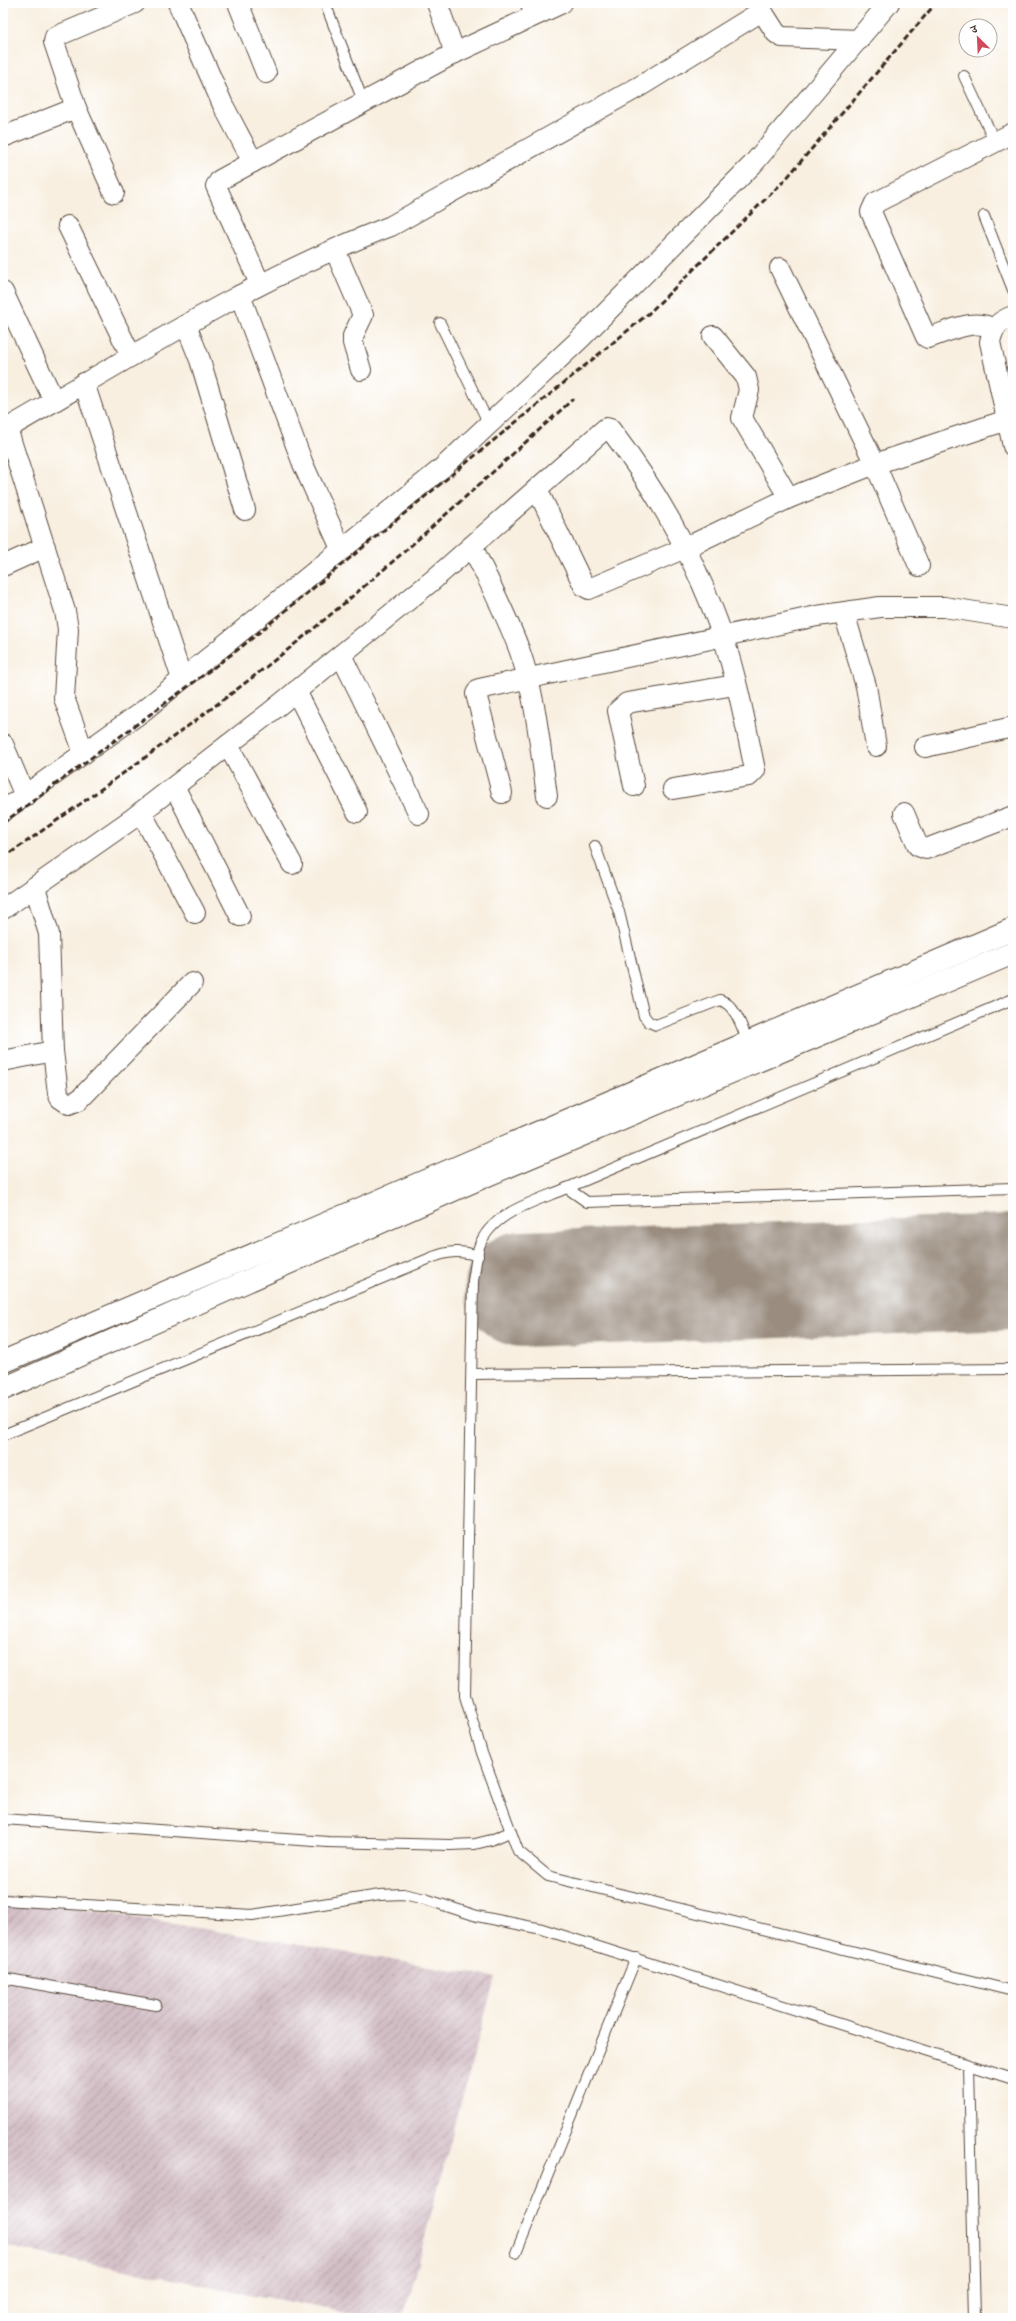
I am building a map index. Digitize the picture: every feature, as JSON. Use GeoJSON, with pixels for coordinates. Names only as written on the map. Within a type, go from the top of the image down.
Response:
{"type":"FeatureCollection","features":[{"type":"Feature","properties":{"kind":"main road"},"geometry":{"type":"LineString","coordinates":[[3,1362],[1013,929]]}},
{"type":"Feature","properties":{"kind":"main road"},"geometry":{"type":"LineString","coordinates":[[3,1389],[485,1176],[1013,953]]}},
{"type":"Feature","properties":{"kind":"street"},"geometry":{"type":"LineString","coordinates":[[114,193],[76,108],[53,39],[135,3]]}},
{"type":"Feature","properties":{"kind":"street"},"geometry":{"type":"LineString","coordinates":[[178,3],[223,105],[252,162]]}},
{"type":"Feature","properties":{"kind":"street"},"geometry":{"type":"LineString","coordinates":[[238,3],[266,72]]}},
{"type":"Feature","properties":{"kind":"street"},"geometry":{"type":"LineString","coordinates":[[437,3],[455,53]]}},
{"type":"Feature","properties":{"kind":"street"},"geometry":{"type":"LineString","coordinates":[[260,284],[216,186],[220,180],[363,101],[455,53],[528,10],[562,3]]}},
{"type":"Feature","properties":{"kind":"street"},"geometry":{"type":"LineString","coordinates":[[3,811],[143,711],[342,551],[441,469],[580,339],[753,164],[889,3]]}},
{"type":"Feature","properties":{"kind":"street"},"geometry":{"type":"LineString","coordinates":[[84,753],[64,698],[68,629],[45,547],[5,430],[131,356],[260,284],[392,226],[642,85],[761,7],[776,33],[782,37],[859,40]]}},
{"type":"Feature","properties":{"kind":"street"},"geometry":{"type":"LineString","coordinates":[[3,137],[76,108]]}},
{"type":"Feature","properties":{"kind":"street"},"geometry":{"type":"LineString","coordinates":[[993,330],[988,326],[974,324],[928,338],[871,212],[874,203],[1013,133]]}},
{"type":"Feature","properties":{"kind":"street"},"geometry":{"type":"LineString","coordinates":[[68,226],[131,356]]}},
{"type":"Feature","properties":{"kind":"street"},"geometry":{"type":"LineString","coordinates":[[335,250],[363,315],[353,336],[353,343],[361,370]]}},
{"type":"Feature","properties":{"kind":"street"},"geometry":{"type":"LineString","coordinates":[[780,268],[875,464],[919,566]]}},
{"type":"Feature","properties":{"kind":"street"},"geometry":{"type":"LineString","coordinates":[[3,292],[54,401]]}},
{"type":"Feature","properties":{"kind":"street"},"geometry":{"type":"LineString","coordinates":[[240,295],[302,464],[342,551]]}},
{"type":"Feature","properties":{"kind":"street"},"geometry":{"type":"LineString","coordinates":[[1013,316],[1002,320],[993,330],[990,342],[1013,446]]}},
{"type":"Feature","properties":{"kind":"street"},"geometry":{"type":"LineString","coordinates":[[186,325],[200,360],[246,510]]}},
{"type":"Feature","properties":{"kind":"street"},"geometry":{"type":"LineString","coordinates":[[713,336],[746,377],[749,390],[742,418],[789,498]]}},
{"type":"Feature","properties":{"kind":"street"},"geometry":{"type":"LineString","coordinates":[[84,384],[182,679]]}},
{"type":"Feature","properties":{"kind":"street"},"geometry":{"type":"LineString","coordinates":[[537,490],[586,589],[685,548],[789,498],[875,464],[1007,420]]}},
{"type":"Feature","properties":{"kind":"street"},"geometry":{"type":"LineString","coordinates":[[3,909],[175,788],[341,655],[472,546],[537,490],[604,429],[610,429],[639,468],[685,548],[723,637],[756,770],[754,774],[749,776],[673,789]]}},
{"type":"Feature","properties":{"kind":"street"},"geometry":{"type":"LineString","coordinates":[[472,546],[519,649],[536,718],[547,796]]}},
{"type":"Feature","properties":{"kind":"street"},"geometry":{"type":"LineString","coordinates":[[3,566],[45,547]]}},
{"type":"Feature","properties":{"kind":"street"},"geometry":{"type":"LineString","coordinates":[[502,793],[476,694],[479,689],[844,612],[912,605],[985,612],[1013,618]]}},
{"type":"Feature","properties":{"kind":"street"},"geometry":{"type":"LineString","coordinates":[[844,612],[866,686],[876,746]]}},
{"type":"Feature","properties":{"kind":"street"},"geometry":{"type":"LineString","coordinates":[[341,655],[419,814]]}},
{"type":"Feature","properties":{"kind":"street"},"geometry":{"type":"LineString","coordinates":[[634,786],[618,711],[622,706],[627,703],[735,685]]}},
{"type":"Feature","properties":{"kind":"street"},"geometry":{"type":"LineString","coordinates":[[296,691],[357,812]]}},
{"type":"Feature","properties":{"kind":"street"},"geometry":{"type":"LineString","coordinates":[[925,747],[1013,726]]}},
{"type":"Feature","properties":{"kind":"street"},"geometry":{"type":"LineString","coordinates":[[3,744],[25,796]]}},
{"type":"Feature","properties":{"kind":"street"},"geometry":{"type":"LineString","coordinates":[[228,744],[292,864]]}},
{"type":"Feature","properties":{"kind":"street"},"geometry":{"type":"LineString","coordinates":[[175,788],[240,916]]}},
{"type":"Feature","properties":{"kind":"street"},"geometry":{"type":"LineString","coordinates":[[141,812],[194,913]]}},
{"type":"Feature","properties":{"kind":"street"},"geometry":{"type":"LineString","coordinates":[[904,813],[918,846],[926,849],[1013,816]]}},
{"type":"Feature","properties":{"kind":"street"},"geometry":{"type":"LineString","coordinates":[[35,887],[49,934],[53,1051],[58,1093],[65,1102],[74,1103],[192,983]]}},
{"type":"Feature","properties":{"kind":"street"},"geometry":{"type":"LineString","coordinates":[[3,1061],[53,1051]]}},
{"type":"Feature","properties":{"kind":"lane"},"geometry":{"type":"LineString","coordinates":[[325,3],[363,101]]}},
{"type":"Feature","properties":{"kind":"lane"},"geometry":{"type":"LineString","coordinates":[[964,76],[995,142]]}},
{"type":"Feature","properties":{"kind":"lane"},"geometry":{"type":"LineString","coordinates":[[984,216],[1013,290]]}},
{"type":"Feature","properties":{"kind":"lane"},"geometry":{"type":"LineString","coordinates":[[440,323],[489,424]]}},
{"type":"Feature","properties":{"kind":"lane"},"geometry":{"type":"LineString","coordinates":[[595,846],[619,912],[644,1016],[648,1022],[656,1024],[720,1000],[727,1002],[732,1008],[748,1042]]}},
{"type":"Feature","properties":{"kind":"lane"},"geometry":{"type":"LineString","coordinates":[[1013,999],[503,1216],[491,1228],[480,1247],[473,1281],[465,1696],[482,1753],[518,1851],[548,1876],[1013,1991]]}},
{"type":"Feature","properties":{"kind":"lane"},"geometry":{"type":"LineString","coordinates":[[567,1188],[587,1202],[1013,1188]]}},
{"type":"Feature","properties":{"kind":"lane"},"geometry":{"type":"LineString","coordinates":[[3,1435],[433,1256],[449,1251],[467,1252],[478,1256]]}},
{"type":"Feature","properties":{"kind":"lane"},"geometry":{"type":"LineString","coordinates":[[472,1374],[1013,1369]]}},
{"type":"Feature","properties":{"kind":"lane"},"geometry":{"type":"LineString","coordinates":[[3,1819],[328,1842],[450,1845],[475,1844],[491,1840],[510,1832]]}},
{"type":"Feature","properties":{"kind":"lane"},"geometry":{"type":"LineString","coordinates":[[3,1900],[252,1915],[380,1895],[403,1894],[425,1899],[477,1916],[542,1929],[1013,2080]]}},
{"type":"Feature","properties":{"kind":"lane"},"geometry":{"type":"LineString","coordinates":[[516,2254],[636,1958]]}},
{"type":"Feature","properties":{"kind":"lane"},"geometry":{"type":"LineString","coordinates":[[3,1978],[156,2005]]}},
{"type":"Feature","properties":{"kind":"lane"},"geometry":{"type":"LineString","coordinates":[[970,2066],[975,2318]]}},
{"type":"Feature","properties":{"kind":"shaded area"},"geometry":{"type":"Polygon","coordinates":[[[3,1896],[495,1977],[403,2318],[372,2318],[3,2246],[3,1896]]]}},
{"type":"Feature","properties":{"kind":"runway"},"geometry":{"type":"LineString","coordinates":[[523,1289],[1013,1272]]}},
{"type":"Feature","properties":{"kind":"railway"},"geometry":{"type":"LineString","coordinates":[[3,823],[240,648],[648,314],[785,180],[936,3]]}},
{"type":"Feature","properties":{"kind":"railway"},"geometry":{"type":"LineString","coordinates":[[3,858],[166,742],[303,638],[382,571],[573,399]]}}]}
